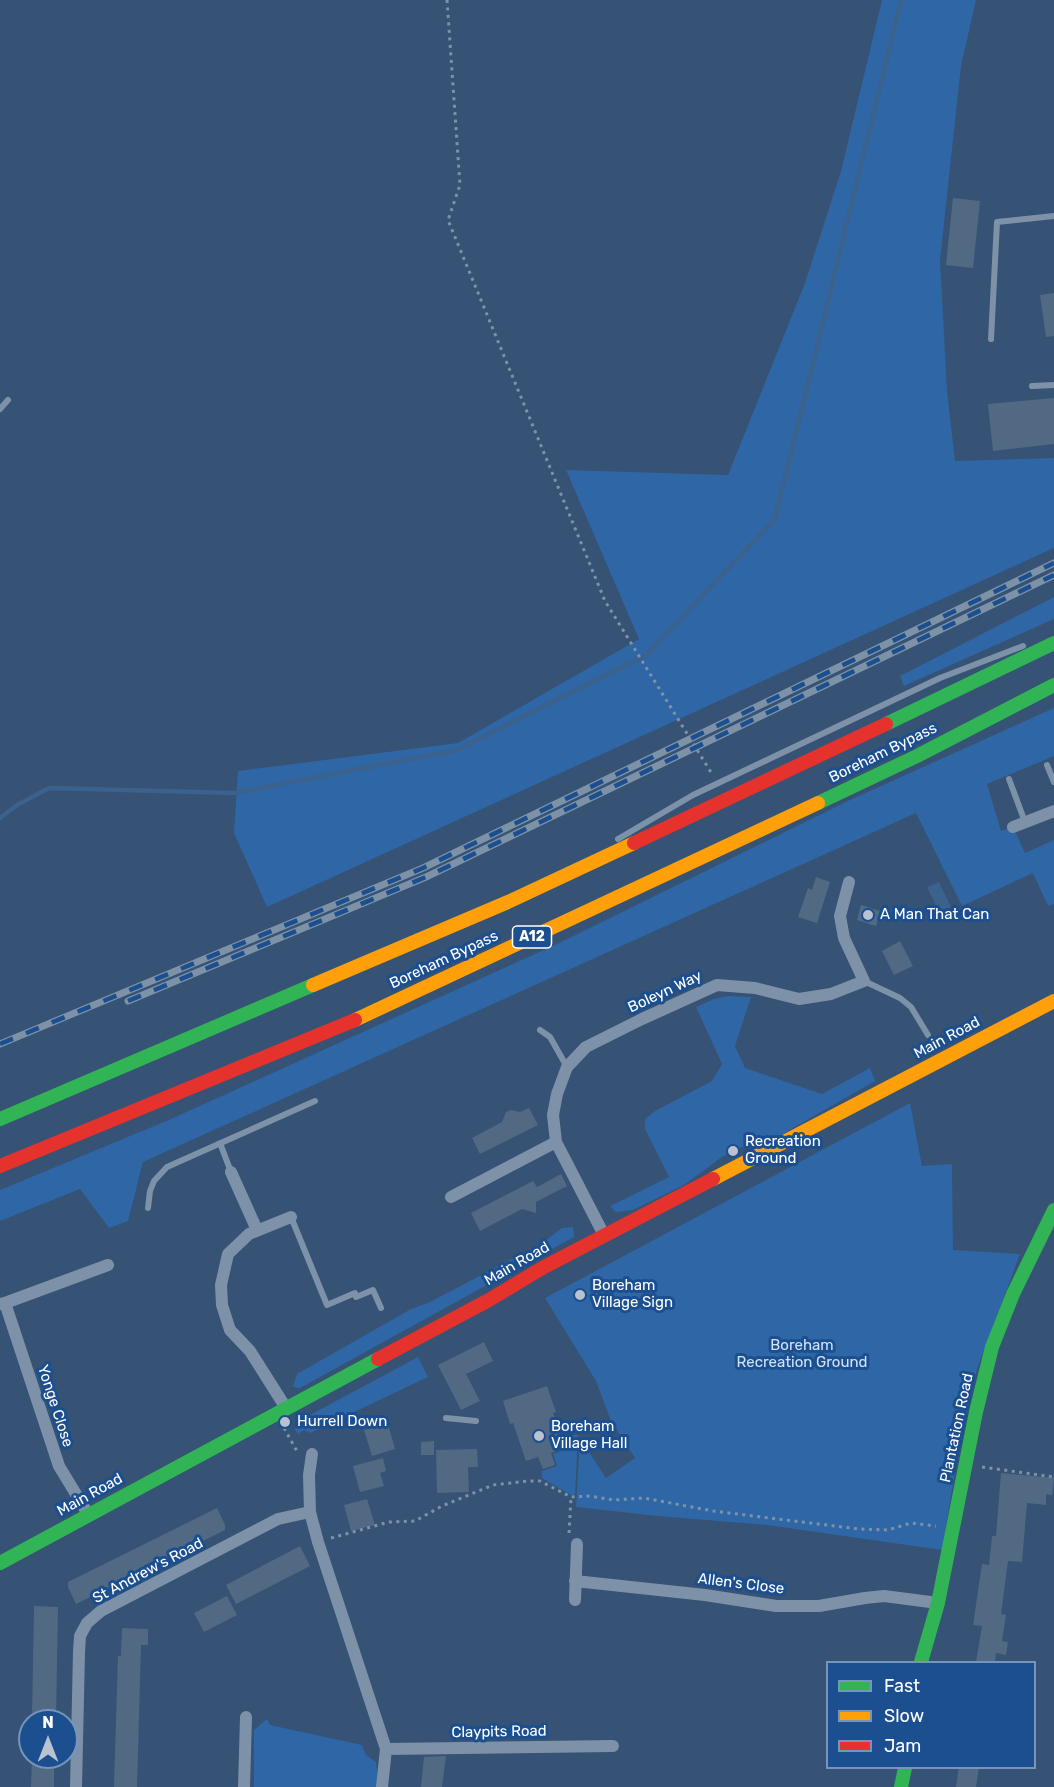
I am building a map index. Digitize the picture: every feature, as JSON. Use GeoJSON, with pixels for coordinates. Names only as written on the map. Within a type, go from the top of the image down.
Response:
{"type":"FeatureCollection","features":[{"type":"Feature","properties":{"kind":"main road","name":"Boreham Bypass"},"geometry":{"type":"LineString","coordinates":[[0,1119],[508,902],[1054,643]]}},
{"type":"Feature","properties":{"kind":"main road","name":"Boreham Bypass"},"geometry":{"type":"LineString","coordinates":[[0,1166],[338,1028],[917,756],[1054,685]]}},
{"type":"Feature","properties":{"kind":"main road","name":"Main Road"},"geometry":{"type":"LineString","coordinates":[[0,1563],[489,1300],[604,1235],[1054,1001]]}},
{"type":"Feature","properties":{"kind":"main road","name":"Plantation Road"},"geometry":{"type":"LineString","coordinates":[[921,1661],[938,1603],[965,1464],[992,1347],[1013,1294],[1054,1210]]}},
{"type":"Feature","properties":{"kind":"main road"},"geometry":{"type":"LineString","coordinates":[[901,1787],[905,1769]]}},
{"type":"Feature","properties":{"kind":"street"},"geometry":{"type":"LineString","coordinates":[[1019,825],[1054,811]]}},
{"type":"Feature","properties":{"kind":"street"},"geometry":{"type":"LineString","coordinates":[[849,882],[840,916],[844,938],[864,981]]}},
{"type":"Feature","properties":{"kind":"street","name":"Boleyn Way"},"geometry":{"type":"LineString","coordinates":[[604,1235],[556,1142],[553,1116],[557,1094],[567,1067],[586,1047],[717,985],[755,988],[799,999],[831,994],[864,981]]}},
{"type":"Feature","properties":{"kind":"street"},"geometry":{"type":"LineString","coordinates":[[451,1197],[556,1142]]}},
{"type":"Feature","properties":{"kind":"street"},"geometry":{"type":"LineString","coordinates":[[231,1172],[257,1230]]}},
{"type":"Feature","properties":{"kind":"street"},"geometry":{"type":"LineString","coordinates":[[279,1412],[250,1351],[230,1330],[222,1305],[221,1285],[228,1254],[249,1234],[291,1217]]}},
{"type":"Feature","properties":{"kind":"street","name":"Yonge Close"},"geometry":{"type":"LineString","coordinates":[[88,1514],[59,1466],[2,1304],[108,1265]]}},
{"type":"Feature","properties":{"kind":"street"},"geometry":{"type":"LineString","coordinates":[[312,1454],[309,1475],[310,1512],[386,1749],[382,1787]]}},
{"type":"Feature","properties":{"kind":"street","name":"St Andrew's Road"},"geometry":{"type":"LineString","coordinates":[[76,1787],[80,1636],[87,1623],[101,1611],[278,1519],[310,1512]]}},
{"type":"Feature","properties":{"kind":"street"},"geometry":{"type":"LineString","coordinates":[[575,1600],[577,1544]]}},
{"type":"Feature","properties":{"kind":"street","name":"Allen's Close"},"geometry":{"type":"LineString","coordinates":[[575,1581],[705,1594],[776,1606],[819,1606],[884,1596],[938,1603]]}},
{"type":"Feature","properties":{"kind":"street"},"geometry":{"type":"LineString","coordinates":[[244,1787],[246,1717]]}},
{"type":"Feature","properties":{"kind":"street","name":"Claypits Road"},"geometry":{"type":"LineString","coordinates":[[386,1749],[613,1746]]}},
{"type":"Feature","properties":{"kind":"lane"},"geometry":{"type":"LineString","coordinates":[[991,339],[997,222],[1054,216]]}},
{"type":"Feature","properties":{"kind":"lane"},"geometry":{"type":"LineString","coordinates":[[1032,386],[1054,384]]}},
{"type":"Feature","properties":{"kind":"lane"},"geometry":{"type":"LineString","coordinates":[[0,409],[8,400]]}},
{"type":"Feature","properties":{"kind":"lane"},"geometry":{"type":"LineString","coordinates":[[611,843],[718,783],[940,678],[1033,642]]}},
{"type":"Feature","properties":{"kind":"lane"},"geometry":{"type":"LineString","coordinates":[[1047,765],[1054,782]]}},
{"type":"Feature","properties":{"kind":"lane"},"geometry":{"type":"LineString","coordinates":[[1009,779],[1019,825]]}},
{"type":"Feature","properties":{"kind":"lane"},"geometry":{"type":"LineString","coordinates":[[508,902],[590,855]]}},
{"type":"Feature","properties":{"kind":"lane"},"geometry":{"type":"LineString","coordinates":[[864,981],[900,998],[911,1007],[928,1035]]}},
{"type":"Feature","properties":{"kind":"lane"},"geometry":{"type":"LineString","coordinates":[[540,1030],[550,1037],[567,1067]]}},
{"type":"Feature","properties":{"kind":"lane"},"geometry":{"type":"LineString","coordinates":[[148,1208],[154,1181],[167,1167],[315,1101]]}},
{"type":"Feature","properties":{"kind":"lane"},"geometry":{"type":"LineString","coordinates":[[220,1143],[231,1172]]}},
{"type":"Feature","properties":{"kind":"lane"},"geometry":{"type":"LineString","coordinates":[[291,1217],[327,1305],[355,1293],[356,1297],[373,1290],[381,1308]]}},
{"type":"Feature","properties":{"kind":"lane"},"geometry":{"type":"LineString","coordinates":[[446,1418],[476,1421]]}},
{"type":"Feature","properties":{"kind":"path"},"geometry":{"type":"LineString","coordinates":[[447,0],[460,185],[448,220],[605,600],[718,783]]}},
{"type":"Feature","properties":{"kind":"path"},"geometry":{"type":"LineString","coordinates":[[279,1412],[309,1475]]}},
{"type":"Feature","properties":{"kind":"path"},"geometry":{"type":"LineString","coordinates":[[965,1464],[1054,1477]]}},
{"type":"Feature","properties":{"kind":"path"},"geometry":{"type":"LineString","coordinates":[[318,1542],[390,1522],[415,1521],[442,1506],[493,1485],[540,1481],[571,1497],[590,1496],[614,1500],[644,1498],[713,1511],[859,1529],[888,1530],[911,1523],[953,1529]]}},
{"type":"Feature","properties":{"kind":"path"},"geometry":{"type":"LineString","coordinates":[[571,1497],[569,1536],[577,1544]]}},
{"type":"Feature","properties":{"kind":"green space"},"geometry":{"type":"Polygon","coordinates":[[[882,0],[976,0],[961,66],[940,260],[947,390],[955,461],[1054,458],[1054,548],[267,907],[234,833],[238,771],[458,743],[639,639],[566,470],[728,475],[805,283],[841,171],[882,0]]]}},
{"type":"Feature","properties":{"kind":"green space"},"geometry":{"type":"Polygon","coordinates":[[[1054,597],[1054,619],[904,686],[900,676],[1054,597]]]}},
{"type":"Feature","properties":{"kind":"green space"},"geometry":{"type":"Polygon","coordinates":[[[1054,708],[1054,756],[987,784],[1001,831],[1013,827],[1025,853],[1054,840],[1054,904],[1048,906],[1033,873],[962,906],[916,813],[143,1162],[128,1221],[109,1228],[80,1189],[0,1221],[0,1190],[171,1119],[557,944],[850,800],[1054,708]]]}},
{"type":"Feature","properties":{"kind":"green space"},"geometry":{"type":"Polygon","coordinates":[[[728,996],[751,997],[735,1046],[745,1068],[822,1094],[870,1068],[875,1081],[774,1139],[739,1148],[722,1157],[684,1185],[633,1210],[616,1212],[610,1206],[669,1177],[645,1129],[645,1119],[655,1111],[712,1081],[722,1064],[696,1007],[728,996]]]}},
{"type":"Feature","properties":{"kind":"green space","name":"Boreham Recreation Ground"},"geometry":{"type":"Polygon","coordinates":[[[910,1103],[922,1166],[952,1164],[953,1250],[1020,1254],[977,1369],[961,1436],[942,1550],[767,1525],[576,1507],[580,1438],[606,1478],[635,1458],[611,1421],[596,1381],[545,1298],[910,1103]]]}},
{"type":"Feature","properties":{"kind":"green space"},"geometry":{"type":"Polygon","coordinates":[[[573,1227],[574,1237],[300,1388],[293,1387],[297,1374],[411,1309],[430,1302],[542,1243],[562,1228],[573,1227]]]}},
{"type":"Feature","properties":{"kind":"green space"},"geometry":{"type":"Polygon","coordinates":[[[418,1357],[428,1377],[310,1433],[304,1430],[298,1434],[295,1430],[297,1422],[418,1357]]]}},
{"type":"Feature","properties":{"kind":"green space"},"geometry":{"type":"Polygon","coordinates":[[[563,1435],[578,1435],[575,1495],[571,1495],[542,1478],[542,1471],[557,1466],[553,1454],[567,1449],[563,1435]]]}},
{"type":"Feature","properties":{"kind":"green space"},"geometry":{"type":"Polygon","coordinates":[[[267,1719],[270,1725],[362,1745],[366,1755],[376,1762],[379,1787],[254,1787],[254,1730],[267,1719]]]}},
{"type":"Feature","properties":{"kind":"shaded area"},"geometry":{"type":"Polygon","coordinates":[[[939,882],[951,907],[947,913],[939,912],[927,887],[939,882]]]}},
{"type":"Feature","properties":{"kind":"building"},"geometry":{"type":"Polygon","coordinates":[[[953,198],[980,201],[973,268],[946,265],[953,198]]]}},
{"type":"Feature","properties":{"kind":"building"},"geometry":{"type":"Polygon","coordinates":[[[1054,293],[1054,336],[1046,337],[1040,295],[1054,293]]]}},
{"type":"Feature","properties":{"kind":"building"},"geometry":{"type":"Polygon","coordinates":[[[1054,398],[1054,444],[993,451],[988,404],[1054,398]]]}},
{"type":"Feature","properties":{"kind":"building"},"geometry":{"type":"Polygon","coordinates":[[[816,877],[830,882],[817,923],[798,917],[808,888],[812,890],[816,877]]]}},
{"type":"Feature","properties":{"kind":"building","name":"A Man That Can"},"geometry":{"type":"Polygon","coordinates":[[[861,905],[880,911],[876,926],[857,920],[861,905]]]}},
{"type":"Feature","properties":{"kind":"building"},"geometry":{"type":"Polygon","coordinates":[[[900,941],[913,966],[894,975],[882,951],[900,941]]]}},
{"type":"Feature","properties":{"kind":"building"},"geometry":{"type":"Polygon","coordinates":[[[529,1108],[538,1125],[480,1154],[472,1138],[502,1122],[506,1112],[511,1110],[520,1112],[529,1108]]]}},
{"type":"Feature","properties":{"kind":"building"},"geometry":{"type":"Polygon","coordinates":[[[561,1174],[567,1186],[536,1202],[536,1213],[522,1209],[480,1231],[471,1213],[533,1181],[537,1187],[561,1174]]]}},
{"type":"Feature","properties":{"kind":"building"},"geometry":{"type":"Polygon","coordinates":[[[484,1342],[493,1361],[466,1374],[480,1401],[461,1410],[438,1365],[484,1342]]]}},
{"type":"Feature","properties":{"kind":"building","name":"Boreham Village Hall"},"geometry":{"type":"Polygon","coordinates":[[[547,1386],[565,1448],[551,1453],[555,1465],[543,1469],[538,1457],[526,1461],[503,1401],[547,1386]]]}},
{"type":"Feature","properties":{"kind":"building"},"geometry":{"type":"Polygon","coordinates":[[[388,1424],[395,1449],[372,1456],[364,1430],[388,1424]]]}},
{"type":"Feature","properties":{"kind":"building"},"geometry":{"type":"Polygon","coordinates":[[[434,1441],[434,1455],[421,1455],[421,1442],[434,1441]]]}},
{"type":"Feature","properties":{"kind":"building"},"geometry":{"type":"Polygon","coordinates":[[[477,1449],[478,1467],[468,1467],[469,1492],[437,1493],[436,1450],[477,1449]]]}},
{"type":"Feature","properties":{"kind":"building"},"geometry":{"type":"Polygon","coordinates":[[[383,1458],[386,1471],[380,1473],[384,1486],[360,1492],[353,1466],[383,1458]]]}},
{"type":"Feature","properties":{"kind":"building"},"geometry":{"type":"Polygon","coordinates":[[[1001,1473],[1054,1478],[1052,1495],[1046,1494],[1046,1505],[1027,1503],[1022,1562],[1008,1561],[1001,1614],[1006,1615],[1002,1641],[1008,1642],[1006,1655],[996,1653],[995,1661],[976,1661],[982,1626],[973,1625],[982,1564],[989,1565],[992,1536],[996,1536],[1001,1473]]]}},
{"type":"Feature","properties":{"kind":"building"},"geometry":{"type":"Polygon","coordinates":[[[367,1499],[375,1525],[351,1531],[344,1505],[367,1499]]]}},
{"type":"Feature","properties":{"kind":"building"},"geometry":{"type":"Polygon","coordinates":[[[217,1508],[225,1530],[76,1604],[68,1582],[217,1508]]]}},
{"type":"Feature","properties":{"kind":"building"},"geometry":{"type":"Polygon","coordinates":[[[300,1546],[310,1566],[236,1604],[226,1585],[300,1546]]]}},
{"type":"Feature","properties":{"kind":"building"},"geometry":{"type":"Polygon","coordinates":[[[227,1596],[237,1615],[204,1632],[194,1613],[227,1596]]]}},
{"type":"Feature","properties":{"kind":"building"},"geometry":{"type":"Polygon","coordinates":[[[34,1606],[58,1607],[56,1709],[32,1709],[34,1606]]]}},
{"type":"Feature","properties":{"kind":"building"},"geometry":{"type":"Polygon","coordinates":[[[122,1628],[148,1629],[148,1645],[141,1645],[137,1787],[114,1787],[118,1656],[121,1656],[122,1628]]]}},
{"type":"Feature","properties":{"kind":"building"},"geometry":{"type":"Polygon","coordinates":[[[446,1756],[442,1787],[421,1787],[424,1757],[446,1756]]]}},
{"type":"Feature","properties":{"kind":"building"},"geometry":{"type":"Polygon","coordinates":[[[32,1769],[54,1769],[54,1787],[31,1787],[32,1769]]]}},
{"type":"Feature","properties":{"kind":"building"},"geometry":{"type":"Polygon","coordinates":[[[959,1769],[979,1769],[976,1787],[956,1787],[959,1769]]]}},
{"type":"Feature","properties":{"kind":"waterway"},"geometry":{"type":"LineString","coordinates":[[0,818],[17,805],[49,788],[235,793],[457,750],[646,655],[775,519],[901,0]]}},
{"type":"Feature","properties":{"kind":"railway"},"geometry":{"type":"LineString","coordinates":[[0,1044],[423,868],[1054,563]]}},
{"type":"Feature","properties":{"kind":"railway"},"geometry":{"type":"LineString","coordinates":[[128,1001],[426,877],[1054,575]]}},
{"type":"Feature","properties":{"kind":"traffic: fast"},"geometry":{"type":"LineString","coordinates":[[886,724],[1054,643]]}},
{"type":"Feature","properties":{"kind":"traffic: fast"},"geometry":{"type":"LineString","coordinates":[[818,803],[917,756],[1054,685]]}},
{"type":"Feature","properties":{"kind":"traffic: fast"},"geometry":{"type":"LineString","coordinates":[[0,1119],[313,985]]}},
{"type":"Feature","properties":{"kind":"traffic: fast"},"geometry":{"type":"LineString","coordinates":[[921,1661],[938,1603],[976,1412],[992,1347],[1013,1294],[1054,1210]]}},
{"type":"Feature","properties":{"kind":"traffic: fast"},"geometry":{"type":"LineString","coordinates":[[0,1563],[378,1359]]}},
{"type":"Feature","properties":{"kind":"traffic: fast"},"geometry":{"type":"LineString","coordinates":[[901,1787],[905,1769]]}},
{"type":"Feature","properties":{"kind":"traffic: slow"},"geometry":{"type":"LineString","coordinates":[[355,1020],[818,803]]}},
{"type":"Feature","properties":{"kind":"traffic: slow"},"geometry":{"type":"LineString","coordinates":[[313,985],[508,902],[634,843]]}},
{"type":"Feature","properties":{"kind":"traffic: slow"},"geometry":{"type":"LineString","coordinates":[[713,1179],[1054,1001]]}},
{"type":"Feature","properties":{"kind":"traffic: jam"},"geometry":{"type":"LineString","coordinates":[[634,843],[886,724]]}},
{"type":"Feature","properties":{"kind":"traffic: jam"},"geometry":{"type":"LineString","coordinates":[[0,1166],[355,1020]]}},
{"type":"Feature","properties":{"kind":"traffic: jam"},"geometry":{"type":"LineString","coordinates":[[378,1359],[489,1300],[544,1267],[713,1179]]}},
{"type":"Feature","properties":{"kind":"place","name":"A Man That Can"},"geometry":{"type":"Point","coordinates":[868,915]}},
{"type":"Feature","properties":{"kind":"place","name":"Recreation Ground"},"geometry":{"type":"Point","coordinates":[733,1151]}},
{"type":"Feature","properties":{"kind":"place","name":"Boreham Village Sign"},"geometry":{"type":"Point","coordinates":[580,1295]}},
{"type":"Feature","properties":{"kind":"place","name":"Hurrell Down"},"geometry":{"type":"Point","coordinates":[285,1422]}},
{"type":"Feature","properties":{"kind":"place","name":"Boreham Village Hall"},"geometry":{"type":"Point","coordinates":[539,1436]}}]}
